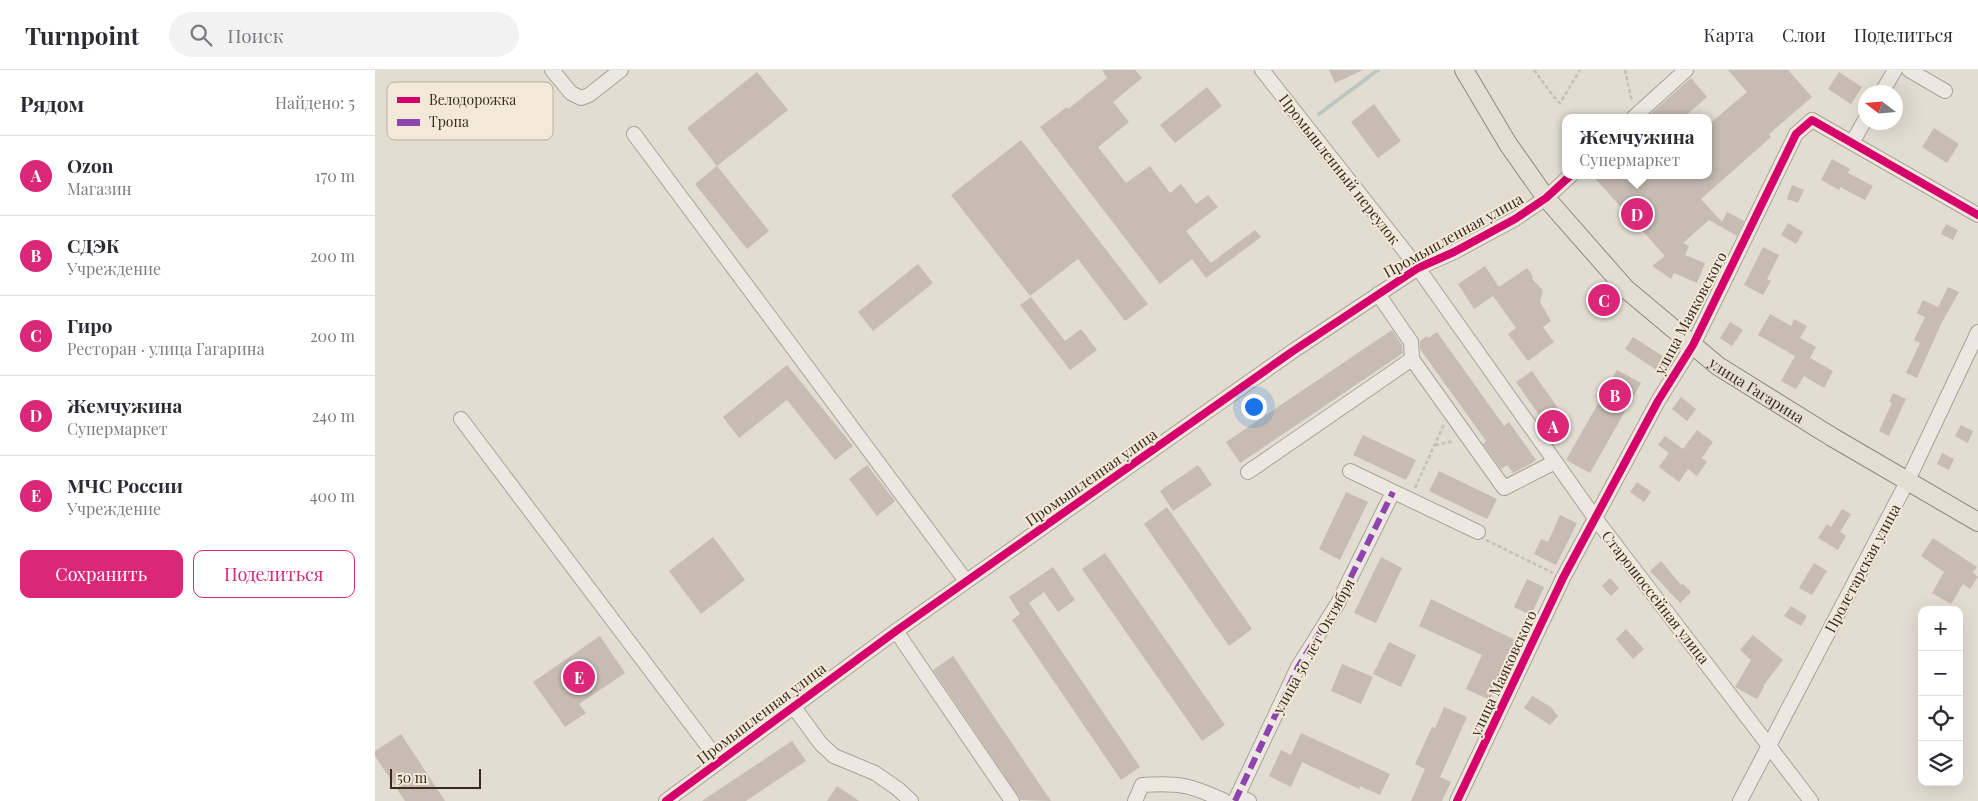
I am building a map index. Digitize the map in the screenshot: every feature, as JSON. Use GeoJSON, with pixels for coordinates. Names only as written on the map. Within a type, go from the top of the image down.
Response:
{"type":"FeatureCollection","features":[{"type":"Feature","properties":{"kind":"main road","name":"улица Гагарина"},"geometry":{"type":"LineString","coordinates":[[1464,70],[1508,144],[1546,198],[1626,289],[1718,366],[1832,437],[1978,522]]}},
{"type":"Feature","properties":{"kind":"street"},"geometry":{"type":"LineString","coordinates":[[552,70],[571,93],[581,98],[589,95],[621,70]]}},
{"type":"Feature","properties":{"kind":"street","name":"Промышленный переулок"},"geometry":{"type":"LineString","coordinates":[[1262,70],[1418,268]]}},
{"type":"Feature","properties":{"kind":"street"},"geometry":{"type":"LineString","coordinates":[[1637,114],[1686,70]]}},
{"type":"Feature","properties":{"kind":"street"},"geometry":{"type":"LineString","coordinates":[[1886,85],[1895,70]]}},
{"type":"Feature","properties":{"kind":"street"},"geometry":{"type":"LineString","coordinates":[[1909,70],[1945,91]]}},
{"type":"Feature","properties":{"kind":"street","name":"улица Маяковского"},"geometry":{"type":"LineString","coordinates":[[1457,801],[1563,578],[1658,401],[1693,345],[1796,134],[1812,120],[1978,215]]}},
{"type":"Feature","properties":{"kind":"street"},"geometry":{"type":"LineString","coordinates":[[1851,143],[1859,130]]}},
{"type":"Feature","properties":{"kind":"street"},"geometry":{"type":"LineString","coordinates":[[634,134],[966,581]]}},
{"type":"Feature","properties":{"kind":"street","name":"Промышленная улица"},"geometry":{"type":"LineString","coordinates":[[666,801],[896,630],[1293,351],[1418,268],[1454,252],[1515,219],[1546,198],[1567,179]]}},
{"type":"Feature","properties":{"kind":"street","name":"Старошоссейная улица"},"geometry":{"type":"LineString","coordinates":[[1418,268],[1595,518],[1769,743],[1811,801]]}},
{"type":"Feature","properties":{"kind":"street"},"geometry":{"type":"LineString","coordinates":[[1378,294],[1411,342],[1412,360],[1504,488],[1555,462]]}},
{"type":"Feature","properties":{"kind":"street","name":"Пролетарская улица"},"geometry":{"type":"LineString","coordinates":[[1740,801],[1908,480],[1978,332]]}},
{"type":"Feature","properties":{"kind":"street"},"geometry":{"type":"LineString","coordinates":[[1248,472],[1412,360]]}},
{"type":"Feature","properties":{"kind":"street"},"geometry":{"type":"LineString","coordinates":[[461,420],[719,762]]}},
{"type":"Feature","properties":{"kind":"street"},"geometry":{"type":"LineString","coordinates":[[1350,471],[1477,532]]}},
{"type":"Feature","properties":{"kind":"street","name":"улица 50 лет Октября"},"geometry":{"type":"LineString","coordinates":[[1237,800],[1298,667],[1338,603],[1393,492]]}},
{"type":"Feature","properties":{"kind":"street"},"geometry":{"type":"LineString","coordinates":[[896,630],[1012,801]]}},
{"type":"Feature","properties":{"kind":"street"},"geometry":{"type":"LineString","coordinates":[[793,706],[821,744],[834,756],[875,773],[911,801]]}},
{"type":"Feature","properties":{"kind":"street"},"geometry":{"type":"LineString","coordinates":[[1135,801],[1143,785],[1167,783],[1195,787],[1237,800]]}},
{"type":"Feature","properties":{"kind":"path"},"geometry":{"type":"LineString","coordinates":[[1534,70],[1560,103],[1579,70]]}},
{"type":"Feature","properties":{"kind":"path"},"geometry":{"type":"LineString","coordinates":[[1625,70],[1633,114]]}},
{"type":"Feature","properties":{"kind":"path"},"geometry":{"type":"LineString","coordinates":[[1409,500],[1435,446],[1449,411]]}},
{"type":"Feature","properties":{"kind":"path"},"geometry":{"type":"LineString","coordinates":[[1435,446],[1468,437]]}},
{"type":"Feature","properties":{"kind":"path"},"geometry":{"type":"LineString","coordinates":[[1477,532],[1482,538],[1563,578]]}},
{"type":"Feature","properties":{"kind":"building"},"geometry":{"type":"Polygon","coordinates":[[[1102,70],[1135,70],[1142,78],[1113,102],[1129,122],[1098,147],[1126,183],[1150,166],[1170,193],[1181,184],[1196,204],[1208,195],[1218,207],[1186,231],[1211,263],[1255,230],[1261,237],[1206,278],[1192,259],[1160,284],[1040,127],[1067,107],[1068,109],[1107,78],[1102,70]]]}},
{"type":"Feature","properties":{"kind":"building"},"geometry":{"type":"Polygon","coordinates":[[[1329,70],[1363,70],[1335,83],[1329,70]]]}},
{"type":"Feature","properties":{"kind":"building"},"geometry":{"type":"Polygon","coordinates":[[[1728,70],[1788,70],[1812,97],[1769,134],[1771,137],[1701,199],[1722,222],[1727,212],[1744,221],[1737,236],[1709,220],[1683,243],[1689,246],[1685,255],[1705,263],[1697,283],[1674,273],[1671,279],[1652,266],[1665,256],[1596,179],[1712,179],[1712,122],[1747,92],[1728,70]]]}},
{"type":"Feature","properties":{"kind":"building"},"geometry":{"type":"Polygon","coordinates":[[[757,72],[788,110],[717,166],[687,128],[757,72]]]}},
{"type":"Feature","properties":{"kind":"building"},"geometry":{"type":"Polygon","coordinates":[[[1839,72],[1859,85],[1858,93],[1851,104],[1828,89],[1839,72]]]}},
{"type":"Feature","properties":{"kind":"building"},"geometry":{"type":"Polygon","coordinates":[[[1691,78],[1707,97],[1688,114],[1650,114],[1691,78]]]}},
{"type":"Feature","properties":{"kind":"building"},"geometry":{"type":"Polygon","coordinates":[[[1207,87],[1222,106],[1175,143],[1160,125],[1207,87]]]}},
{"type":"Feature","properties":{"kind":"building"},"geometry":{"type":"Polygon","coordinates":[[[1374,104],[1401,141],[1378,158],[1351,122],[1374,104]]]}},
{"type":"Feature","properties":{"kind":"building"},"geometry":{"type":"Polygon","coordinates":[[[1934,128],[1959,144],[1947,163],[1922,147],[1934,128]]]}},
{"type":"Feature","properties":{"kind":"building"},"geometry":{"type":"Polygon","coordinates":[[[1021,140],[1148,304],[1125,321],[1078,259],[1030,296],[951,195],[1021,140]]]}},
{"type":"Feature","properties":{"kind":"building"},"geometry":{"type":"Polygon","coordinates":[[[1832,159],[1850,169],[1848,173],[1873,186],[1865,200],[1840,187],[1839,190],[1821,180],[1832,159]]]}},
{"type":"Feature","properties":{"kind":"building"},"geometry":{"type":"Polygon","coordinates":[[[717,166],[769,231],[747,249],[695,184],[717,166]]]}},
{"type":"Feature","properties":{"kind":"building"},"geometry":{"type":"Polygon","coordinates":[[[1792,185],[1804,190],[1798,203],[1787,199],[1792,185]]]}},
{"type":"Feature","properties":{"kind":"building"},"geometry":{"type":"Polygon","coordinates":[[[1788,223],[1803,232],[1796,244],[1781,235],[1788,223]]]}},
{"type":"Feature","properties":{"kind":"building"},"geometry":{"type":"Polygon","coordinates":[[[1946,224],[1958,230],[1953,240],[1941,234],[1946,224]]]}},
{"type":"Feature","properties":{"kind":"building"},"geometry":{"type":"Polygon","coordinates":[[[1763,247],[1779,255],[1767,279],[1771,281],[1763,295],[1744,285],[1763,247]]]}},
{"type":"Feature","properties":{"kind":"building"},"geometry":{"type":"Polygon","coordinates":[[[918,264],[933,283],[873,331],[858,312],[918,264]]]}},
{"type":"Feature","properties":{"kind":"building"},"geometry":{"type":"Polygon","coordinates":[[[1485,266],[1499,287],[1527,268],[1533,276],[1532,279],[1543,291],[1540,302],[1551,321],[1543,327],[1554,342],[1528,361],[1508,334],[1516,328],[1493,296],[1474,309],[1458,284],[1485,266]]]}},
{"type":"Feature","properties":{"kind":"building"},"geometry":{"type":"Polygon","coordinates":[[[1948,287],[1959,292],[1941,324],[1917,378],[1906,373],[1920,343],[1914,340],[1925,317],[1917,313],[1923,300],[1938,307],[1948,287]]]}},
{"type":"Feature","properties":{"kind":"building"},"geometry":{"type":"Polygon","coordinates":[[[1031,297],[1065,341],[1081,329],[1097,350],[1070,370],[1020,305],[1031,297]]]}},
{"type":"Feature","properties":{"kind":"building"},"geometry":{"type":"Polygon","coordinates":[[[1770,314],[1791,326],[1794,319],[1807,326],[1800,338],[1816,347],[1810,358],[1833,371],[1824,388],[1804,376],[1796,389],[1781,381],[1795,356],[1758,335],[1770,314]]]}},
{"type":"Feature","properties":{"kind":"building"},"geometry":{"type":"Polygon","coordinates":[[[1730,322],[1743,330],[1732,346],[1720,338],[1730,322]]]}},
{"type":"Feature","properties":{"kind":"building"},"geometry":{"type":"Polygon","coordinates":[[[1392,330],[1402,345],[1403,353],[1240,463],[1226,442],[1392,330]]]}},
{"type":"Feature","properties":{"kind":"building"},"geometry":{"type":"Polygon","coordinates":[[[1437,332],[1504,426],[1509,422],[1536,460],[1513,473],[1507,465],[1501,469],[1483,444],[1486,441],[1420,349],[1420,341],[1437,332]]]}},
{"type":"Feature","properties":{"kind":"building"},"geometry":{"type":"Polygon","coordinates":[[[1633,337],[1672,362],[1664,375],[1625,349],[1633,337]]]}},
{"type":"Feature","properties":{"kind":"building"},"geometry":{"type":"Polygon","coordinates":[[[787,365],[853,446],[835,460],[787,400],[739,438],[723,417],[787,365]]]}},
{"type":"Feature","properties":{"kind":"building"},"geometry":{"type":"Polygon","coordinates":[[[1617,370],[1641,383],[1590,473],[1566,460],[1617,370]]]}},
{"type":"Feature","properties":{"kind":"building"},"geometry":{"type":"Polygon","coordinates":[[[1532,371],[1567,421],[1551,432],[1516,382],[1532,371]]]}},
{"type":"Feature","properties":{"kind":"building"},"geometry":{"type":"Polygon","coordinates":[[[1893,393],[1906,399],[1889,436],[1879,431],[1892,403],[1889,402],[1893,393]]]}},
{"type":"Feature","properties":{"kind":"building"},"geometry":{"type":"Polygon","coordinates":[[[1681,397],[1696,409],[1687,421],[1672,409],[1681,397]]]}},
{"type":"Feature","properties":{"kind":"building"},"geometry":{"type":"Polygon","coordinates":[[[1961,425],[1973,431],[1968,443],[1955,436],[1961,425]]]}},
{"type":"Feature","properties":{"kind":"building"},"geometry":{"type":"Polygon","coordinates":[[[1697,430],[1713,442],[1702,458],[1707,462],[1697,476],[1688,469],[1679,482],[1659,467],[1669,453],[1658,445],[1665,436],[1683,449],[1697,430]]]}},
{"type":"Feature","properties":{"kind":"building"},"geometry":{"type":"Polygon","coordinates":[[[1363,435],[1416,460],[1406,480],[1353,455],[1363,435]]]}},
{"type":"Feature","properties":{"kind":"building"},"geometry":{"type":"Polygon","coordinates":[[[1942,453],[1954,459],[1949,470],[1937,464],[1942,453]]]}},
{"type":"Feature","properties":{"kind":"building"},"geometry":{"type":"Polygon","coordinates":[[[867,465],[895,501],[877,516],[849,479],[867,465]]]}},
{"type":"Feature","properties":{"kind":"building"},"geometry":{"type":"Polygon","coordinates":[[[1198,465],[1212,485],[1173,511],[1160,491],[1198,465]]]}},
{"type":"Feature","properties":{"kind":"building"},"geometry":{"type":"Polygon","coordinates":[[[1439,471],[1497,499],[1487,519],[1429,491],[1439,471]]]}},
{"type":"Feature","properties":{"kind":"building"},"geometry":{"type":"Polygon","coordinates":[[[1637,482],[1651,492],[1644,502],[1630,492],[1637,482]]]}},
{"type":"Feature","properties":{"kind":"building"},"geometry":{"type":"Polygon","coordinates":[[[1346,492],[1368,502],[1340,560],[1319,549],[1346,492]]]}},
{"type":"Feature","properties":{"kind":"building"},"geometry":{"type":"Polygon","coordinates":[[[1167,507],[1252,629],[1229,646],[1144,524],[1167,507]]]}},
{"type":"Feature","properties":{"kind":"building"},"geometry":{"type":"Polygon","coordinates":[[[1842,509],[1851,514],[1840,532],[1846,536],[1838,550],[1818,538],[1827,524],[1831,527],[1842,509]]]}},
{"type":"Feature","properties":{"kind":"building"},"geometry":{"type":"Polygon","coordinates":[[[1560,515],[1577,523],[1556,565],[1534,554],[1541,539],[1548,542],[1560,515]]]}},
{"type":"Feature","properties":{"kind":"building"},"geometry":{"type":"Polygon","coordinates":[[[713,537],[745,580],[701,614],[669,571],[713,537]]]}},
{"type":"Feature","properties":{"kind":"building"},"geometry":{"type":"Polygon","coordinates":[[[1933,538],[1977,567],[1973,572],[1978,577],[1970,589],[1963,584],[1951,604],[1932,593],[1944,572],[1921,556],[1933,538]]]}},
{"type":"Feature","properties":{"kind":"building"},"geometry":{"type":"Polygon","coordinates":[[[1105,553],[1225,725],[1202,741],[1082,569],[1105,553]]]}},
{"type":"Feature","properties":{"kind":"building"},"geometry":{"type":"Polygon","coordinates":[[[1381,557],[1402,568],[1376,623],[1354,613],[1381,557]]]}},
{"type":"Feature","properties":{"kind":"building"},"geometry":{"type":"Polygon","coordinates":[[[1661,561],[1681,585],[1683,584],[1691,592],[1680,603],[1650,571],[1661,561]]]}},
{"type":"Feature","properties":{"kind":"building"},"geometry":{"type":"Polygon","coordinates":[[[1814,563],[1827,571],[1812,595],[1799,588],[1814,563]]]}},
{"type":"Feature","properties":{"kind":"building"},"geometry":{"type":"Polygon","coordinates":[[[1053,567],[1075,600],[1058,612],[1044,592],[1029,603],[1140,767],[1121,780],[1012,620],[1020,614],[1009,597],[1053,567]]]}},
{"type":"Feature","properties":{"kind":"building"},"geometry":{"type":"Polygon","coordinates":[[[1610,578],[1619,588],[1611,596],[1602,586],[1610,578]]]}},
{"type":"Feature","properties":{"kind":"building"},"geometry":{"type":"Polygon","coordinates":[[[1527,579],[1544,587],[1531,615],[1514,607],[1527,579]]]}},
{"type":"Feature","properties":{"kind":"building"},"geometry":{"type":"Polygon","coordinates":[[[1431,599],[1517,641],[1490,700],[1466,689],[1482,655],[1419,626],[1431,599]]]}},
{"type":"Feature","properties":{"kind":"building"},"geometry":{"type":"Polygon","coordinates":[[[1791,606],[1807,616],[1801,626],[1784,616],[1791,606]]]}},
{"type":"Feature","properties":{"kind":"building"},"geometry":{"type":"Polygon","coordinates":[[[1626,629],[1644,649],[1633,659],[1616,639],[1626,629]]]}},
{"type":"Feature","properties":{"kind":"building"},"geometry":{"type":"Polygon","coordinates":[[[1753,635],[1783,660],[1763,686],[1757,699],[1735,687],[1751,660],[1740,650],[1753,635]]]}},
{"type":"Feature","properties":{"kind":"building"},"geometry":{"type":"Polygon","coordinates":[[[600,636],[625,673],[579,704],[586,713],[565,727],[533,682],[600,636]]]}},
{"type":"Feature","properties":{"kind":"building"},"geometry":{"type":"Polygon","coordinates":[[[1389,642],[1416,655],[1401,687],[1373,674],[1389,642]]]}},
{"type":"Feature","properties":{"kind":"building"},"geometry":{"type":"Polygon","coordinates":[[[953,656],[1051,801],[1021,800],[933,670],[953,656]]]}},
{"type":"Feature","properties":{"kind":"building"},"geometry":{"type":"Polygon","coordinates":[[[1342,664],[1373,677],[1361,704],[1331,691],[1342,664]]]}},
{"type":"Feature","properties":{"kind":"building"},"geometry":{"type":"Polygon","coordinates":[[[1532,696],[1551,707],[1558,716],[1550,725],[1524,708],[1532,696]]]}},
{"type":"Feature","properties":{"kind":"building"},"geometry":{"type":"Polygon","coordinates":[[[1444,707],[1467,717],[1440,777],[1451,782],[1442,801],[1411,801],[1425,769],[1415,764],[1432,727],[1435,728],[1444,707]]]}},
{"type":"Feature","properties":{"kind":"building"},"geometry":{"type":"Polygon","coordinates":[[[1301,733],[1390,774],[1380,795],[1360,786],[1359,789],[1302,762],[1291,787],[1269,776],[1281,750],[1291,755],[1301,733]]]}},
{"type":"Feature","properties":{"kind":"building"},"geometry":{"type":"Polygon","coordinates":[[[401,734],[445,801],[405,801],[375,756],[375,751],[401,734]]]}},
{"type":"Feature","properties":{"kind":"building"},"geometry":{"type":"Polygon","coordinates":[[[792,741],[806,761],[746,801],[702,801],[792,741]]]}},
{"type":"Feature","properties":{"kind":"building"},"geometry":{"type":"Polygon","coordinates":[[[837,786],[859,801],[827,801],[837,786]]]}},
{"type":"Feature","properties":{"kind":"waterway"},"geometry":{"type":"LineString","coordinates":[[1319,114],[1378,70]]}},
{"type":"Feature","properties":{"kind":"marked path"},"geometry":{"type":"LineString","coordinates":[[1235,801],[1298,667],[1338,603],[1393,492]]}},
{"type":"Feature","properties":{"kind":"cycle path"},"geometry":{"type":"LineString","coordinates":[[1457,801],[1563,578],[1658,401],[1693,345],[1796,134],[1812,120],[1978,215]]}},
{"type":"Feature","properties":{"kind":"cycle path"},"geometry":{"type":"LineString","coordinates":[[666,801],[896,631],[1293,351],[1418,268],[1454,252],[1515,219],[1546,198],[1567,179]]}},
{"type":"Feature","properties":{"kind":"place","name":"Жемчужина"},"geometry":{"type":"Point","coordinates":[1637,214]}},
{"type":"Feature","properties":{"kind":"place","name":"Гиро"},"geometry":{"type":"Point","coordinates":[1604,300]}},
{"type":"Feature","properties":{"kind":"place","name":"СДЭК"},"geometry":{"type":"Point","coordinates":[1615,395]}},
{"type":"Feature","properties":{"kind":"place","name":"Ozon"},"geometry":{"type":"Point","coordinates":[1553,426]}},
{"type":"Feature","properties":{"kind":"place","name":"МЧС России"},"geometry":{"type":"Point","coordinates":[579,677]}}]}
